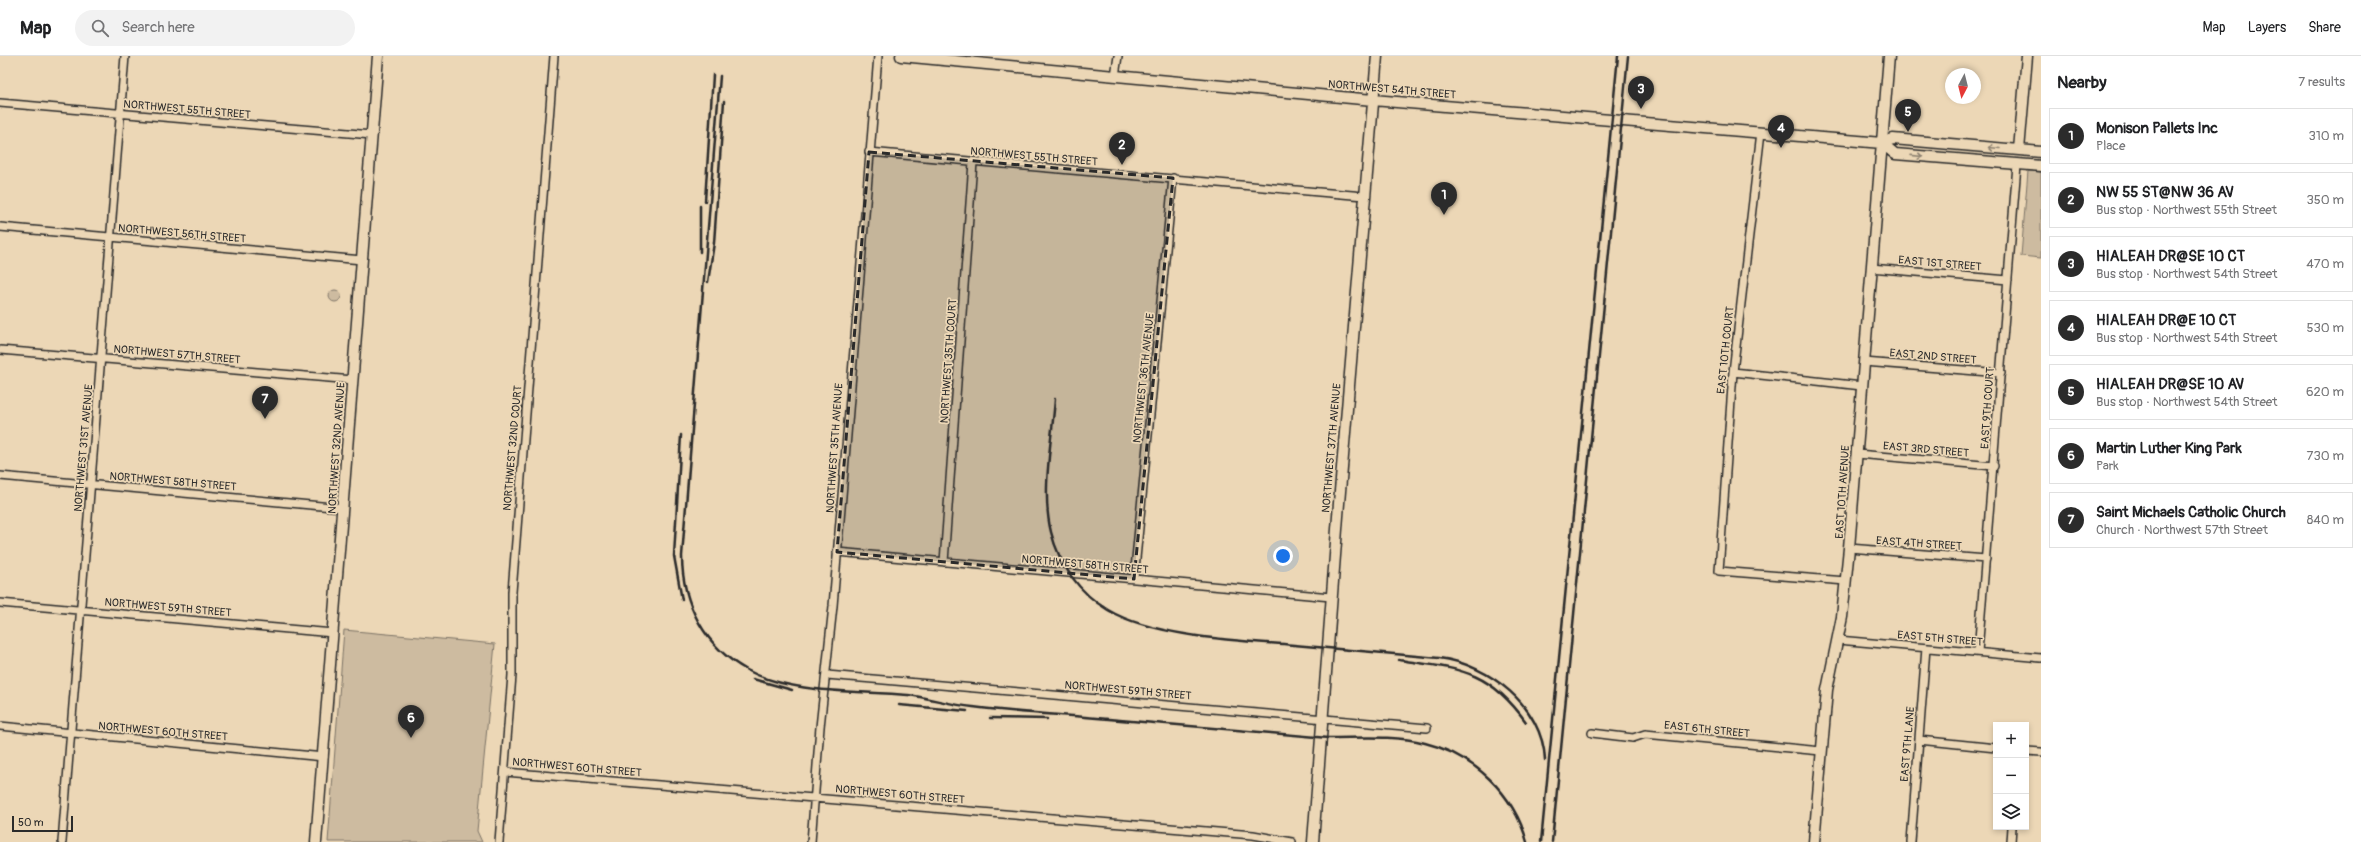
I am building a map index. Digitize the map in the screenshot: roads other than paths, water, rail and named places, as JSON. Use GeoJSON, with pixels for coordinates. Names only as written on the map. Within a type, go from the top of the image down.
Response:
{"type":"FeatureCollection","features":[{"type":"Feature","properties":{"kind":"main road","name":"NORTHWEST 32ND AVENUE"},"geometry":{"type":"LineString","coordinates":[[316,842],[324,757],[378,56]]}},
{"type":"Feature","properties":{"kind":"main road","name":"NORTHWEST 54TH STREET"},"geometry":{"type":"LineString","coordinates":[[901,56],[990,60],[1116,76],[1373,100],[1882,143],[1893,139],[2041,152]]}},
{"type":"Feature","properties":{"kind":"main road","name":"NORTHWEST 37TH AVENUE"},"geometry":{"type":"LineString","coordinates":[[1314,842],[1321,719],[1377,56]]}},
{"type":"Feature","properties":{"kind":"main road","name":"EAST 10TH AVENUE"},"geometry":{"type":"LineString","coordinates":[[1814,842],[1827,687],[1838,640],[1846,581],[1889,56]]}},
{"type":"Feature","properties":{"kind":"main road"},"geometry":{"type":"LineString","coordinates":[[2019,150],[2027,56]]}},
{"type":"Feature","properties":{"kind":"main road"},"geometry":{"type":"LineString","coordinates":[[1882,143],[1895,154],[2041,166]]}},
{"type":"Feature","properties":{"kind":"main road"},"geometry":{"type":"LineString","coordinates":[[2029,165],[2041,158]]}},
{"type":"Feature","properties":{"kind":"street","name":"NORTHWEST 31ST AVENUE"},"geometry":{"type":"LineString","coordinates":[[62,842],[125,56]]}},
{"type":"Feature","properties":{"kind":"street","name":"NORTHWEST 32ND COURT"},"geometry":{"type":"LineString","coordinates":[[499,842],[512,675],[512,592],[554,56]]}},
{"type":"Feature","properties":{"kind":"street","name":"NORTHWEST 35TH AVENUE"},"geometry":{"type":"LineString","coordinates":[[811,842],[814,797],[827,675],[878,56]]}},
{"type":"Feature","properties":{"kind":"street"},"geometry":{"type":"LineString","coordinates":[[1116,76],[1118,56]]}},
{"type":"Feature","properties":{"kind":"street","name":"NORTHWEST 55TH STREET"},"geometry":{"type":"LineString","coordinates":[[0,103],[372,135]]}},
{"type":"Feature","properties":{"kind":"street","name":"EAST 10TH COURT"},"geometry":{"type":"LineString","coordinates":[[1761,132],[1733,372],[1719,571],[1846,581]]}},
{"type":"Feature","properties":{"kind":"street","name":"NORTHWEST 55TH STREET"},"geometry":{"type":"LineString","coordinates":[[869,152],[1364,196]]}},
{"type":"Feature","properties":{"kind":"street","name":"NORTHWEST 35TH COURT"},"geometry":{"type":"LineString","coordinates":[[944,562],[973,162]]}},
{"type":"Feature","properties":{"kind":"street","name":"EAST 9TH COURT"},"geometry":{"type":"LineString","coordinates":[[1978,652],[2017,165]]}},
{"type":"Feature","properties":{"kind":"street","name":"NORTHWEST 36TH AVENUE"},"geometry":{"type":"LineString","coordinates":[[1134,579],[1173,178]]}},
{"type":"Feature","properties":{"kind":"street","name":"NORTHWEST 56TH STREET"},"geometry":{"type":"LineString","coordinates":[[0,227],[362,260]]}},
{"type":"Feature","properties":{"kind":"street","name":"EAST 1ST STREET"},"geometry":{"type":"LineString","coordinates":[[1871,268],[2008,280]]}},
{"type":"Feature","properties":{"kind":"street","name":"NORTHWEST 57TH STREET"},"geometry":{"type":"LineString","coordinates":[[0,350],[353,380]]}},
{"type":"Feature","properties":{"kind":"street","name":"EAST 2ND STREET"},"geometry":{"type":"LineString","coordinates":[[1864,362],[2001,373]]}},
{"type":"Feature","properties":{"kind":"street"},"geometry":{"type":"LineString","coordinates":[[1733,372],[1862,386]]}},
{"type":"Feature","properties":{"kind":"street","name":"EAST 3RD STREET"},"geometry":{"type":"LineString","coordinates":[[1857,454],[1994,466]]}},
{"type":"Feature","properties":{"kind":"street","name":"NORTHWEST 58TH STREET"},"geometry":{"type":"LineString","coordinates":[[0,476],[343,508]]}},
{"type":"Feature","properties":{"kind":"street","name":"EAST 4TH STREET"},"geometry":{"type":"LineString","coordinates":[[1849,548],[1986,559]]}},
{"type":"Feature","properties":{"kind":"street","name":"NORTHWEST 58TH STREET"},"geometry":{"type":"LineString","coordinates":[[837,552],[1331,597]]}},
{"type":"Feature","properties":{"kind":"street","name":"NORTHWEST 59TH STREET"},"geometry":{"type":"LineString","coordinates":[[0,603],[333,633]]}},
{"type":"Feature","properties":{"kind":"street","name":"EAST 5TH STREET"},"geometry":{"type":"LineString","coordinates":[[1838,640],[2041,658]]}},
{"type":"Feature","properties":{"kind":"street","name":"EAST 9TH LANE"},"geometry":{"type":"LineString","coordinates":[[1911,842],[1926,648]]}},
{"type":"Feature","properties":{"kind":"street","name":"NORTHWEST 59TH STREET"},"geometry":{"type":"LineString","coordinates":[[827,675],[1427,728]]}},
{"type":"Feature","properties":{"kind":"street","name":"NORTHWEST 60TH STREET"},"geometry":{"type":"LineString","coordinates":[[0,726],[324,757]]}},
{"type":"Feature","properties":{"kind":"street","name":"EAST 6TH STREET"},"geometry":{"type":"LineString","coordinates":[[1592,732],[1633,738],[1645,734],[1821,751]]}},
{"type":"Feature","properties":{"kind":"street"},"geometry":{"type":"LineString","coordinates":[[1919,740],[1993,748]]}},
{"type":"Feature","properties":{"kind":"street"},"geometry":{"type":"LineString","coordinates":[[2029,751],[2041,752]]}},
{"type":"Feature","properties":{"kind":"street","name":"NORTHWEST 60TH STREET"},"geometry":{"type":"LineString","coordinates":[[505,772],[1246,834],[1292,842]]}},
{"type":"Feature","properties":{"kind":"street"},"geometry":{"type":"LineString","coordinates":[[2011,842],[2012,830]]}},
{"type":"Feature","properties":{"kind":"railway"},"geometry":{"type":"LineString","coordinates":[[1541,842],[1618,56]]}},
{"type":"Feature","properties":{"kind":"railway"},"geometry":{"type":"LineString","coordinates":[[1552,842],[1628,56]]}},
{"type":"Feature","properties":{"kind":"railway"},"geometry":{"type":"LineString","coordinates":[[705,201],[713,75]]}},
{"type":"Feature","properties":{"kind":"railway"},"geometry":{"type":"LineString","coordinates":[[720,76],[682,556],[683,574],[691,607],[708,636],[719,649],[747,670],[784,684],[805,688],[908,695],[965,706],[1015,712],[1328,738],[1365,737],[1413,740],[1443,749],[1460,757],[1490,779],[1512,808],[1521,824],[1527,842]]}},
{"type":"Feature","properties":{"kind":"railway"},"geometry":{"type":"LineString","coordinates":[[708,282],[714,243],[724,101]]}},
{"type":"Feature","properties":{"kind":"railway"},"geometry":{"type":"LineString","coordinates":[[700,206],[700,252]]}},
{"type":"Feature","properties":{"kind":"railway"},"geometry":{"type":"LineString","coordinates":[[1055,399],[1047,483],[1048,516],[1051,532],[1059,555],[1072,577],[1079,586],[1098,603],[1108,610],[1127,619],[1173,632],[1249,642],[1439,658],[1458,662],[1476,669],[1494,679],[1510,691],[1524,706],[1535,723],[1542,741],[1545,760]]}},
{"type":"Feature","properties":{"kind":"railway"},"geometry":{"type":"LineString","coordinates":[[681,435],[674,556],[682,600]]}},
{"type":"Feature","properties":{"kind":"railway"},"geometry":{"type":"LineString","coordinates":[[1399,660],[1439,666],[1471,674],[1485,681],[1499,691],[1512,704],[1526,722]]}},
{"type":"Feature","properties":{"kind":"railway"},"geometry":{"type":"LineString","coordinates":[[753,679],[792,690]]}},
{"type":"Feature","properties":{"kind":"railway"},"geometry":{"type":"LineString","coordinates":[[899,705],[967,711]]}},
{"type":"Feature","properties":{"kind":"railway"},"geometry":{"type":"LineString","coordinates":[[990,718],[1047,719]]}},
{"type":"Feature","properties":{"kind":"place","name":"HIALEAH DR@SE 10 CT"},"geometry":{"type":"Point","coordinates":[1641,109]}},
{"type":"Feature","properties":{"kind":"place","name":"HIALEAH DR@SE 10 AV"},"geometry":{"type":"Point","coordinates":[1908,132]}},
{"type":"Feature","properties":{"kind":"place","name":"HIALEAH DR@E 10 CT"},"geometry":{"type":"Point","coordinates":[1781,148]}},
{"type":"Feature","properties":{"kind":"place","name":"NW 55 ST@NW 36 AV"},"geometry":{"type":"Point","coordinates":[1122,165]}},
{"type":"Feature","properties":{"kind":"place","name":"Monison Pallets Inc"},"geometry":{"type":"Point","coordinates":[1444,215]}},
{"type":"Feature","properties":{"kind":"place","name":"Saint Michaels Catholic Church"},"geometry":{"type":"Point","coordinates":[265,419]}},
{"type":"Feature","properties":{"kind":"place","name":"Martin Luther King Park"},"geometry":{"type":"Point","coordinates":[411,738]}}]}
